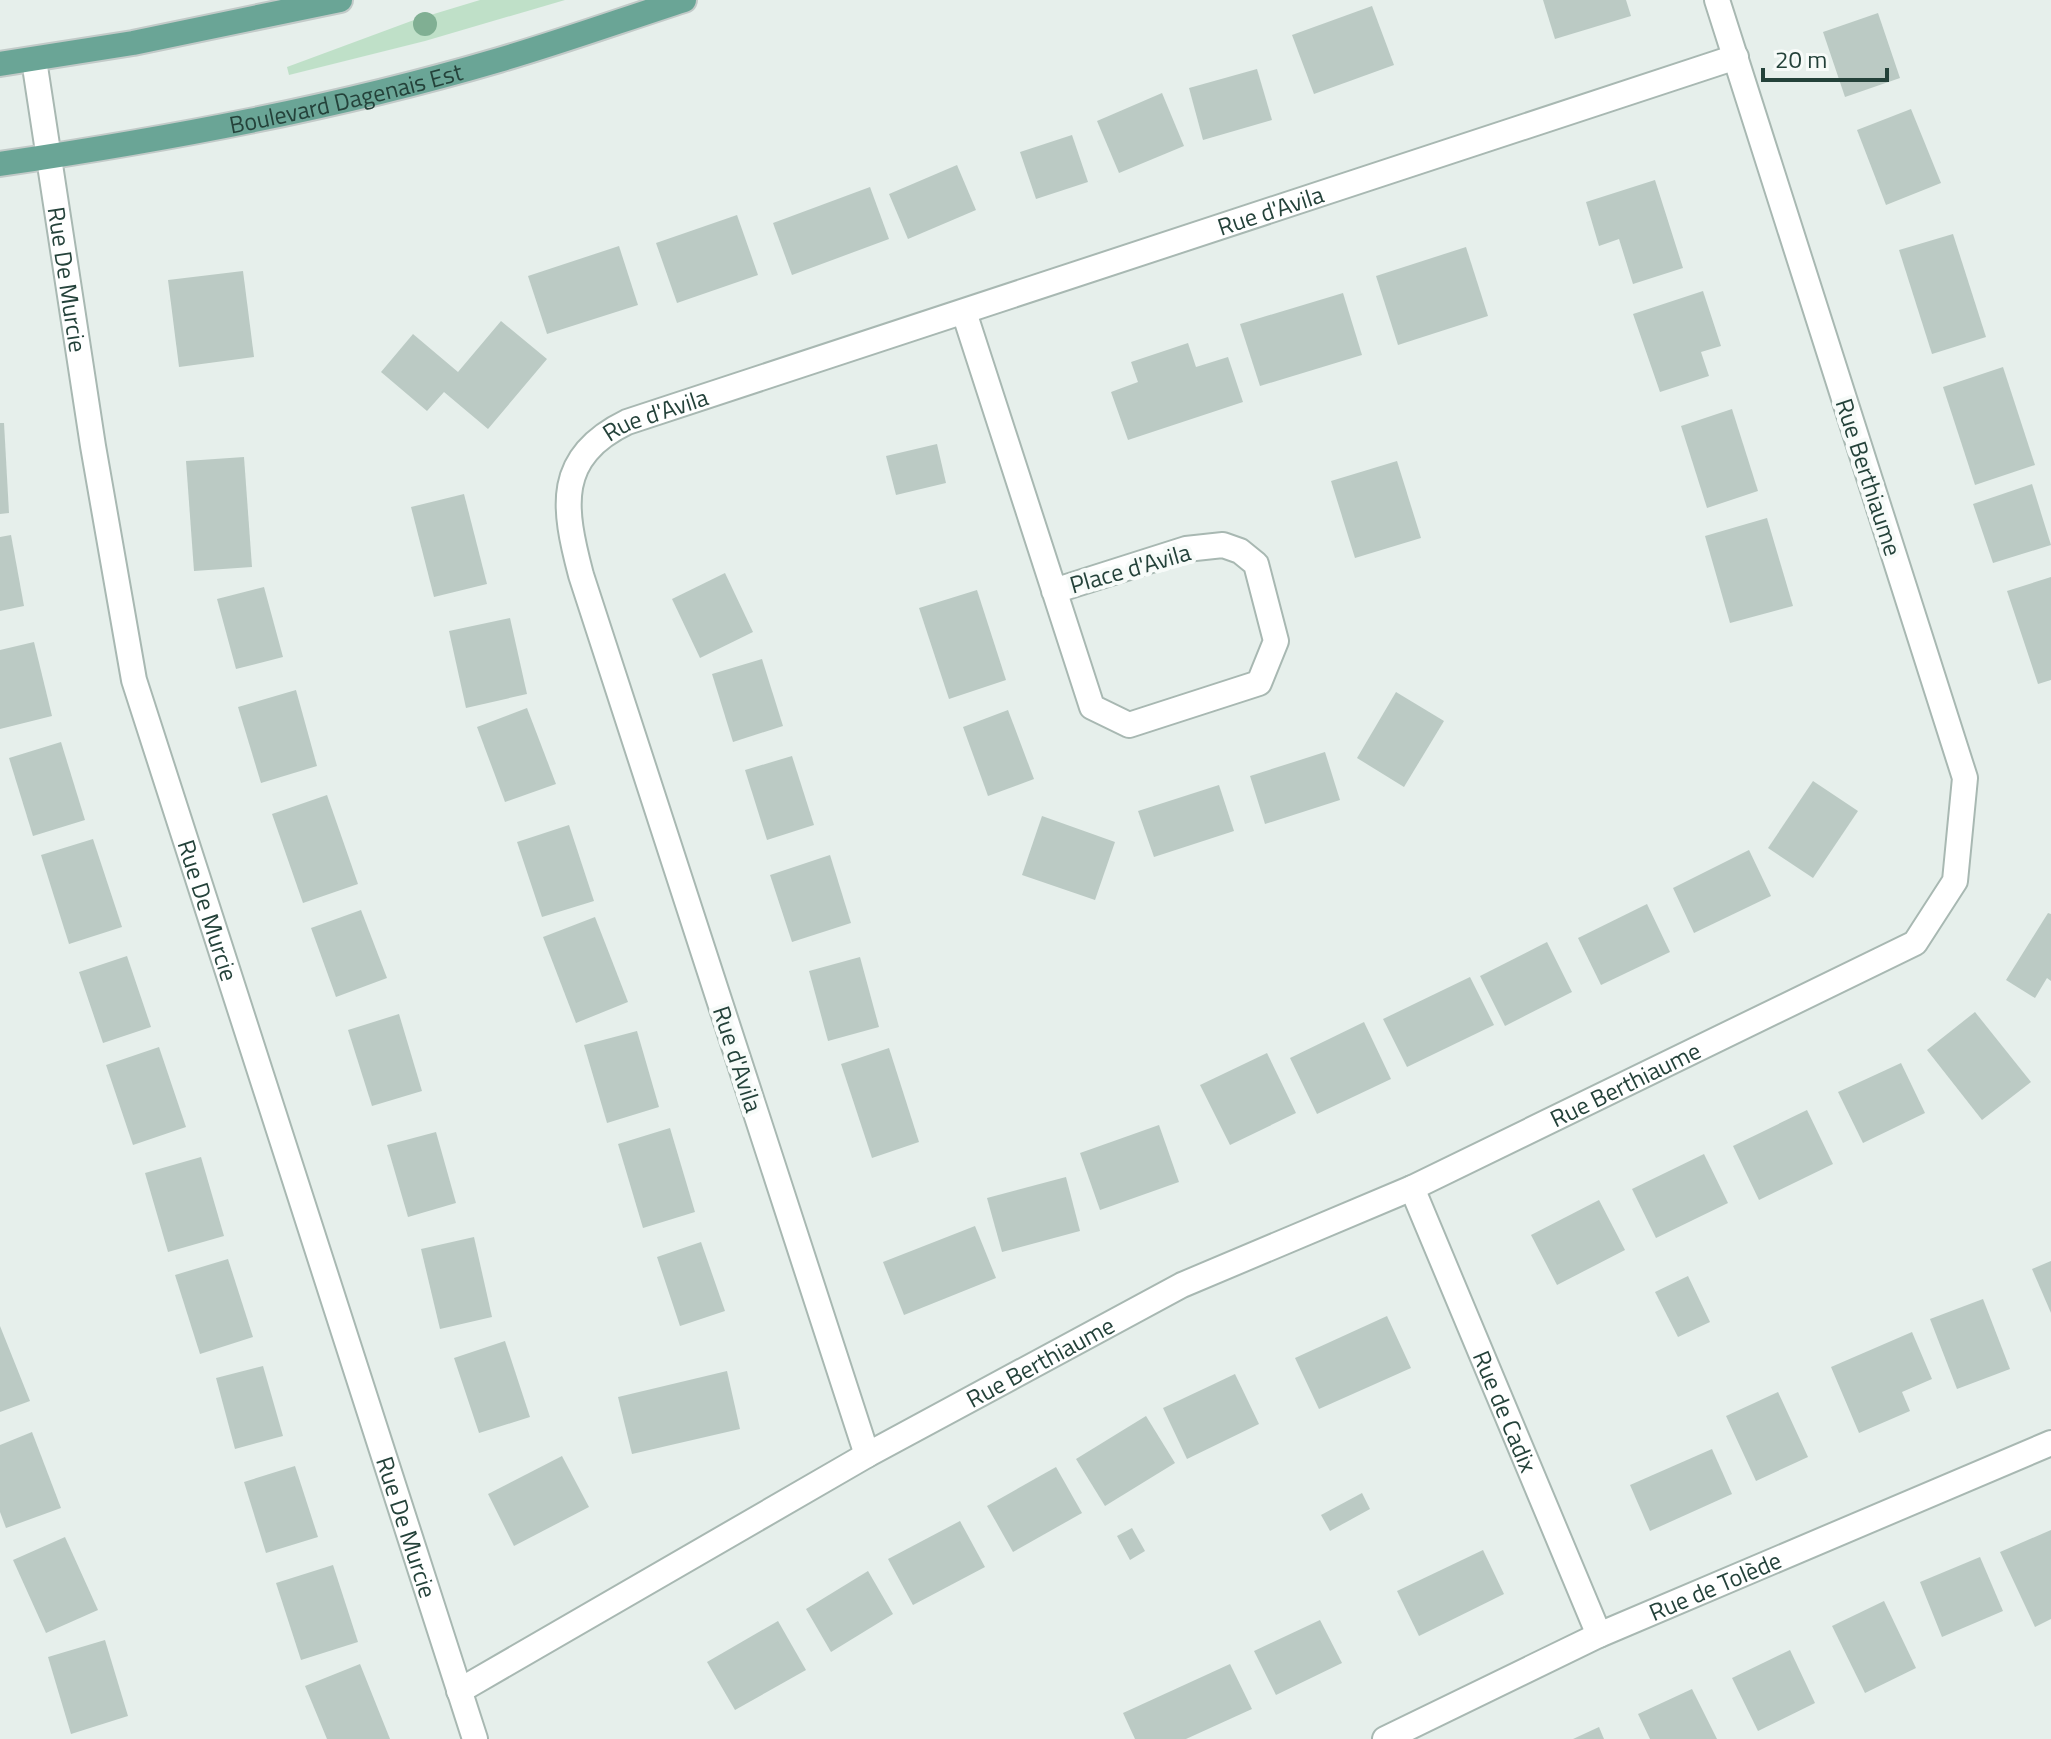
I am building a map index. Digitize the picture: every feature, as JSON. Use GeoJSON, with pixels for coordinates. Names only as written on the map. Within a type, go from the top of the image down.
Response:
{"type":"FeatureCollection","features":[{"type":"Feature","properties":{"kind":"main road"},"geometry":{"type":"LineString","coordinates":[[0,64],[133,43],[340,0]]}},
{"type":"Feature","properties":{"kind":"main road","name":"Boulevard Dagenais Est"},"geometry":{"type":"LineString","coordinates":[[0,164],[168,138],[410,83],[499,60],[684,0]]}},
{"type":"Feature","properties":{"kind":"street","name":"Rue Berthiaume"},"geometry":{"type":"LineString","coordinates":[[459,1691],[867,1455],[1182,1285],[1412,1188],[1915,943],[1955,881],[1965,778],[1717,0]]}},
{"type":"Feature","properties":{"kind":"street","name":"Rue d'Avila"},"geometry":{"type":"LineString","coordinates":[[867,1455],[581,575],[569,531],[568,494],[581,456],[603,434],[627,422],[1736,57]]}},
{"type":"Feature","properties":{"kind":"street","name":"Rue De Murcie"},"geometry":{"type":"LineString","coordinates":[[34,60],[93,446],[134,680],[475,1739]]}},
{"type":"Feature","properties":{"kind":"street","name":"Place d'Avila"},"geometry":{"type":"LineString","coordinates":[[964,312],[1054,591],[1092,707],[1129,725],[1259,683],[1276,641],[1256,564],[1240,551],[1223,545],[1186,549],[1054,591]]}},
{"type":"Feature","properties":{"kind":"street","name":"Rue de Cadix"},"geometry":{"type":"LineString","coordinates":[[1412,1188],[1599,1635]]}},
{"type":"Feature","properties":{"kind":"street","name":"Rue de Tolède"},"geometry":{"type":"LineString","coordinates":[[1385,1739],[1599,1635],[2051,1443]]}},
{"type":"Feature","properties":{"kind":"green space"},"geometry":{"type":"Polygon","coordinates":[[[480,0],[565,0],[425,41],[289,75],[287,67],[414,20],[480,0]]]}},
{"type":"Feature","properties":{"kind":"building"},"geometry":{"type":"Polygon","coordinates":[[[1543,0],[1626,0],[1631,16],[1555,39],[1543,0]]]}},
{"type":"Feature","properties":{"kind":"building"},"geometry":{"type":"Polygon","coordinates":[[[1372,6],[1394,65],[1314,94],[1292,35],[1372,6]]]}},
{"type":"Feature","properties":{"kind":"building"},"geometry":{"type":"Polygon","coordinates":[[[1878,13],[1900,78],[1845,97],[1823,32],[1878,13]]]}},
{"type":"Feature","properties":{"kind":"building"},"geometry":{"type":"Polygon","coordinates":[[[1257,69],[1272,120],[1203,140],[1189,88],[1257,69]]]}},
{"type":"Feature","properties":{"kind":"building"},"geometry":{"type":"Polygon","coordinates":[[[1162,93],[1184,146],[1119,173],[1097,121],[1162,93]]]}},
{"type":"Feature","properties":{"kind":"building"},"geometry":{"type":"Polygon","coordinates":[[[1911,109],[1941,183],[1886,205],[1857,130],[1911,109]]]}},
{"type":"Feature","properties":{"kind":"building"},"geometry":{"type":"Polygon","coordinates":[[[1072,135],[1088,182],[1036,199],[1020,152],[1072,135]]]}},
{"type":"Feature","properties":{"kind":"building"},"geometry":{"type":"Polygon","coordinates":[[[957,165],[976,210],[908,239],[889,194],[957,165]]]}},
{"type":"Feature","properties":{"kind":"building"},"geometry":{"type":"Polygon","coordinates":[[[1655,180],[1683,268],[1633,284],[1619,239],[1599,246],[1586,202],[1655,180]]]}},
{"type":"Feature","properties":{"kind":"building"},"geometry":{"type":"Polygon","coordinates":[[[870,187],[889,239],[792,275],[773,223],[870,187]]]}},
{"type":"Feature","properties":{"kind":"building"},"geometry":{"type":"Polygon","coordinates":[[[737,215],[758,275],[677,303],[656,243],[737,215]]]}},
{"type":"Feature","properties":{"kind":"building"},"geometry":{"type":"Polygon","coordinates":[[[1953,234],[1986,337],[1932,354],[1899,250],[1953,234]]]}},
{"type":"Feature","properties":{"kind":"building"},"geometry":{"type":"Polygon","coordinates":[[[619,246],[638,305],[547,334],[528,276],[619,246]]]}},
{"type":"Feature","properties":{"kind":"building"},"geometry":{"type":"Polygon","coordinates":[[[1466,247],[1488,316],[1398,345],[1376,276],[1466,247]]]}},
{"type":"Feature","properties":{"kind":"building"},"geometry":{"type":"Polygon","coordinates":[[[243,271],[254,357],[179,367],[168,280],[243,271]]]}},
{"type":"Feature","properties":{"kind":"building"},"geometry":{"type":"Polygon","coordinates":[[[1703,291],[1721,346],[1701,352],[1709,376],[1660,392],[1633,314],[1703,291]]]}},
{"type":"Feature","properties":{"kind":"building"},"geometry":{"type":"Polygon","coordinates":[[[1343,293],[1362,355],[1260,386],[1240,324],[1343,293]]]}},
{"type":"Feature","properties":{"kind":"building"},"geometry":{"type":"Polygon","coordinates":[[[501,321],[547,359],[488,429],[444,392],[427,411],[381,372],[413,334],[458,372],[501,321]]]}},
{"type":"Feature","properties":{"kind":"building"},"geometry":{"type":"Polygon","coordinates":[[[1188,343],[1196,367],[1228,357],[1243,402],[1128,440],[1111,392],[1138,382],[1131,362],[1188,343]]]}},
{"type":"Feature","properties":{"kind":"building"},"geometry":{"type":"Polygon","coordinates":[[[2003,367],[2035,465],[1975,485],[1943,387],[2003,367]]]}},
{"type":"Feature","properties":{"kind":"building"},"geometry":{"type":"Polygon","coordinates":[[[1732,409],[1758,491],[1707,508],[1681,426],[1732,409]]]}},
{"type":"Feature","properties":{"kind":"building"},"geometry":{"type":"Polygon","coordinates":[[[0,423],[4,423],[9,513],[0,514],[0,423]]]}},
{"type":"Feature","properties":{"kind":"building"},"geometry":{"type":"Polygon","coordinates":[[[937,444],[946,483],[896,495],[886,456],[937,444]]]}},
{"type":"Feature","properties":{"kind":"building"},"geometry":{"type":"Polygon","coordinates":[[[244,457],[252,567],[194,571],[186,461],[244,457]]]}},
{"type":"Feature","properties":{"kind":"building"},"geometry":{"type":"Polygon","coordinates":[[[1397,461],[1421,538],[1355,558],[1331,481],[1397,461]]]}},
{"type":"Feature","properties":{"kind":"building"},"geometry":{"type":"Polygon","coordinates":[[[2032,484],[2051,545],[1993,563],[1973,504],[2032,484]]]}},
{"type":"Feature","properties":{"kind":"building"},"geometry":{"type":"Polygon","coordinates":[[[464,494],[487,584],[434,597],[411,507],[464,494]]]}},
{"type":"Feature","properties":{"kind":"building"},"geometry":{"type":"Polygon","coordinates":[[[1767,518],[1793,606],[1730,623],[1705,536],[1767,518]]]}},
{"type":"Feature","properties":{"kind":"building"},"geometry":{"type":"Polygon","coordinates":[[[11,535],[24,606],[0,611],[0,537],[11,535]]]}},
{"type":"Feature","properties":{"kind":"building"},"geometry":{"type":"Polygon","coordinates":[[[725,573],[753,632],[700,658],[672,599],[725,573]]]}},
{"type":"Feature","properties":{"kind":"building"},"geometry":{"type":"Polygon","coordinates":[[[2051,577],[2051,680],[2038,684],[2007,591],[2051,577]]]}},
{"type":"Feature","properties":{"kind":"building"},"geometry":{"type":"Polygon","coordinates":[[[264,587],[283,657],[236,669],[217,599],[264,587]]]}},
{"type":"Feature","properties":{"kind":"building"},"geometry":{"type":"Polygon","coordinates":[[[977,590],[1006,680],[949,699],[919,608],[977,590]]]}},
{"type":"Feature","properties":{"kind":"building"},"geometry":{"type":"Polygon","coordinates":[[[510,618],[527,694],[466,708],[449,631],[510,618]]]}},
{"type":"Feature","properties":{"kind":"building"},"geometry":{"type":"Polygon","coordinates":[[[34,642],[52,716],[0,729],[0,650],[34,642]]]}},
{"type":"Feature","properties":{"kind":"building"},"geometry":{"type":"Polygon","coordinates":[[[762,659],[783,726],[733,742],[712,674],[762,659]]]}},
{"type":"Feature","properties":{"kind":"building"},"geometry":{"type":"Polygon","coordinates":[[[296,690],[317,766],[261,783],[238,707],[296,690]]]}},
{"type":"Feature","properties":{"kind":"building"},"geometry":{"type":"Polygon","coordinates":[[[1396,692],[1444,721],[1404,787],[1357,758],[1396,692]]]}},
{"type":"Feature","properties":{"kind":"building"},"geometry":{"type":"Polygon","coordinates":[[[527,708],[556,784],[505,802],[477,727],[527,708]]]}},
{"type":"Feature","properties":{"kind":"building"},"geometry":{"type":"Polygon","coordinates":[[[1008,710],[1034,779],[988,796],[963,727],[1008,710]]]}},
{"type":"Feature","properties":{"kind":"building"},"geometry":{"type":"Polygon","coordinates":[[[61,742],[85,820],[33,836],[9,758],[61,742]]]}},
{"type":"Feature","properties":{"kind":"building"},"geometry":{"type":"Polygon","coordinates":[[[1325,752],[1340,800],[1265,824],[1250,776],[1325,752]]]}},
{"type":"Feature","properties":{"kind":"building"},"geometry":{"type":"Polygon","coordinates":[[[792,756],[814,825],[767,840],[745,770],[792,756]]]}},
{"type":"Feature","properties":{"kind":"building"},"geometry":{"type":"Polygon","coordinates":[[[1813,781],[1858,811],[1813,878],[1768,848],[1813,781]]]}},
{"type":"Feature","properties":{"kind":"building"},"geometry":{"type":"Polygon","coordinates":[[[1219,785],[1234,831],[1154,857],[1138,811],[1219,785]]]}},
{"type":"Feature","properties":{"kind":"building"},"geometry":{"type":"Polygon","coordinates":[[[327,795],[358,884],[303,903],[272,814],[327,795]]]}},
{"type":"Feature","properties":{"kind":"building"},"geometry":{"type":"Polygon","coordinates":[[[1042,816],[1115,842],[1095,900],[1022,875],[1042,816]]]}},
{"type":"Feature","properties":{"kind":"building"},"geometry":{"type":"Polygon","coordinates":[[[569,825],[594,901],[542,917],[517,842],[569,825]]]}},
{"type":"Feature","properties":{"kind":"building"},"geometry":{"type":"Polygon","coordinates":[[[93,839],[122,927],[69,944],[41,855],[93,839]]]}},
{"type":"Feature","properties":{"kind":"building"},"geometry":{"type":"Polygon","coordinates":[[[1749,850],[1771,896],[1694,933],[1673,888],[1749,850]]]}},
{"type":"Feature","properties":{"kind":"building"},"geometry":{"type":"Polygon","coordinates":[[[830,855],[851,923],[792,942],[770,875],[830,855]]]}},
{"type":"Feature","properties":{"kind":"building"},"geometry":{"type":"Polygon","coordinates":[[[1647,904],[1670,952],[1601,985],[1578,938],[1647,904]]]}},
{"type":"Feature","properties":{"kind":"building"},"geometry":{"type":"Polygon","coordinates":[[[361,910],[387,978],[336,997],[311,928],[361,910]]]}},
{"type":"Feature","properties":{"kind":"building"},"geometry":{"type":"Polygon","coordinates":[[[2048,913],[2051,914],[2051,981],[2047,978],[2035,998],[2006,980],[2048,913]]]}},
{"type":"Feature","properties":{"kind":"building"},"geometry":{"type":"Polygon","coordinates":[[[595,917],[628,1002],[576,1023],[543,937],[595,917]]]}},
{"type":"Feature","properties":{"kind":"building"},"geometry":{"type":"Polygon","coordinates":[[[1547,942],[1572,992],[1505,1026],[1480,976],[1547,942]]]}},
{"type":"Feature","properties":{"kind":"building"},"geometry":{"type":"Polygon","coordinates":[[[127,956],[151,1027],[103,1043],[79,972],[127,956]]]}},
{"type":"Feature","properties":{"kind":"building"},"geometry":{"type":"Polygon","coordinates":[[[860,957],[879,1027],[828,1041],[809,971],[860,957]]]}},
{"type":"Feature","properties":{"kind":"building"},"geometry":{"type":"Polygon","coordinates":[[[1470,977],[1494,1025],[1407,1067],[1383,1019],[1470,977]]]}},
{"type":"Feature","properties":{"kind":"building"},"geometry":{"type":"Polygon","coordinates":[[[1975,1012],[2031,1082],[1982,1120],[1927,1050],[1975,1012]]]}},
{"type":"Feature","properties":{"kind":"building"},"geometry":{"type":"Polygon","coordinates":[[[399,1014],[422,1091],[372,1106],[348,1030],[399,1014]]]}},
{"type":"Feature","properties":{"kind":"building"},"geometry":{"type":"Polygon","coordinates":[[[1364,1022],[1391,1079],[1317,1114],[1290,1058],[1364,1022]]]}},
{"type":"Feature","properties":{"kind":"building"},"geometry":{"type":"Polygon","coordinates":[[[637,1031],[659,1107],[607,1123],[584,1045],[637,1031]]]}},
{"type":"Feature","properties":{"kind":"building"},"geometry":{"type":"Polygon","coordinates":[[[159,1047],[186,1127],[133,1145],[106,1065],[159,1047]]]}},
{"type":"Feature","properties":{"kind":"building"},"geometry":{"type":"Polygon","coordinates":[[[889,1048],[919,1142],[872,1158],[841,1064],[889,1048]]]}},
{"type":"Feature","properties":{"kind":"building"},"geometry":{"type":"Polygon","coordinates":[[[1267,1053],[1296,1113],[1230,1145],[1200,1085],[1267,1053]]]}},
{"type":"Feature","properties":{"kind":"building"},"geometry":{"type":"Polygon","coordinates":[[[1901,1063],[1925,1113],[1863,1143],[1838,1092],[1901,1063]]]}},
{"type":"Feature","properties":{"kind":"building"},"geometry":{"type":"Polygon","coordinates":[[[1807,1110],[1833,1164],[1759,1200],[1733,1146],[1807,1110]]]}},
{"type":"Feature","properties":{"kind":"building"},"geometry":{"type":"Polygon","coordinates":[[[1159,1125],[1179,1182],[1100,1210],[1080,1153],[1159,1125]]]}},
{"type":"Feature","properties":{"kind":"building"},"geometry":{"type":"Polygon","coordinates":[[[670,1128],[695,1212],[643,1228],[618,1144],[670,1128]]]}},
{"type":"Feature","properties":{"kind":"building"},"geometry":{"type":"Polygon","coordinates":[[[436,1132],[456,1203],[408,1217],[387,1145],[436,1132]]]}},
{"type":"Feature","properties":{"kind":"building"},"geometry":{"type":"Polygon","coordinates":[[[1704,1154],[1728,1203],[1656,1238],[1632,1189],[1704,1154]]]}},
{"type":"Feature","properties":{"kind":"building"},"geometry":{"type":"Polygon","coordinates":[[[201,1157],[224,1236],[168,1252],[145,1173],[201,1157]]]}},
{"type":"Feature","properties":{"kind":"building"},"geometry":{"type":"Polygon","coordinates":[[[1066,1177],[1080,1231],[1002,1252],[987,1198],[1066,1177]]]}},
{"type":"Feature","properties":{"kind":"building"},"geometry":{"type":"Polygon","coordinates":[[[1599,1200],[1625,1250],[1557,1285],[1531,1235],[1599,1200]]]}},
{"type":"Feature","properties":{"kind":"building"},"geometry":{"type":"Polygon","coordinates":[[[975,1226],[996,1278],[904,1315],[883,1262],[975,1226]]]}},
{"type":"Feature","properties":{"kind":"building"},"geometry":{"type":"Polygon","coordinates":[[[474,1237],[492,1317],[440,1329],[421,1249],[474,1237]]]}},
{"type":"Feature","properties":{"kind":"building"},"geometry":{"type":"Polygon","coordinates":[[[701,1242],[725,1311],[680,1326],[657,1257],[701,1242]]]}},
{"type":"Feature","properties":{"kind":"building"},"geometry":{"type":"Polygon","coordinates":[[[228,1259],[253,1337],[200,1354],[175,1275],[228,1259]]]}},
{"type":"Feature","properties":{"kind":"building"},"geometry":{"type":"Polygon","coordinates":[[[2051,1261],[2051,1313],[2032,1269],[2051,1261]]]}},
{"type":"Feature","properties":{"kind":"building"},"geometry":{"type":"Polygon","coordinates":[[[1688,1276],[1710,1322],[1678,1337],[1655,1292],[1688,1276]]]}},
{"type":"Feature","properties":{"kind":"building"},"geometry":{"type":"Polygon","coordinates":[[[1983,1299],[2010,1369],[1957,1389],[1930,1319],[1983,1299]]]}},
{"type":"Feature","properties":{"kind":"building"},"geometry":{"type":"Polygon","coordinates":[[[1387,1316],[1411,1368],[1319,1409],[1295,1358],[1387,1316]]]}},
{"type":"Feature","properties":{"kind":"building"},"geometry":{"type":"Polygon","coordinates":[[[0,1326],[30,1401],[0,1412],[0,1326]]]}},
{"type":"Feature","properties":{"kind":"building"},"geometry":{"type":"Polygon","coordinates":[[[1912,1332],[1932,1379],[1902,1392],[1910,1411],[1859,1433],[1831,1367],[1912,1332]]]}},
{"type":"Feature","properties":{"kind":"building"},"geometry":{"type":"Polygon","coordinates":[[[505,1341],[530,1417],[479,1433],[454,1358],[505,1341]]]}},
{"type":"Feature","properties":{"kind":"building"},"geometry":{"type":"Polygon","coordinates":[[[263,1366],[283,1436],[235,1449],[216,1378],[263,1366]]]}},
{"type":"Feature","properties":{"kind":"building"},"geometry":{"type":"Polygon","coordinates":[[[727,1371],[740,1429],[632,1454],[618,1397],[727,1371]]]}},
{"type":"Feature","properties":{"kind":"building"},"geometry":{"type":"Polygon","coordinates":[[[1235,1374],[1259,1424],[1187,1459],[1163,1408],[1235,1374]]]}},
{"type":"Feature","properties":{"kind":"building"},"geometry":{"type":"Polygon","coordinates":[[[1778,1392],[1808,1457],[1756,1481],[1726,1416],[1778,1392]]]}},
{"type":"Feature","properties":{"kind":"building"},"geometry":{"type":"Polygon","coordinates":[[[1146,1416],[1175,1463],[1105,1506],[1076,1459],[1146,1416]]]}},
{"type":"Feature","properties":{"kind":"building"},"geometry":{"type":"Polygon","coordinates":[[[32,1432],[61,1508],[6,1528],[0,1512],[0,1445],[32,1432]]]}},
{"type":"Feature","properties":{"kind":"building"},"geometry":{"type":"Polygon","coordinates":[[[1712,1449],[1732,1494],[1650,1531],[1630,1485],[1712,1449]]]}},
{"type":"Feature","properties":{"kind":"building"},"geometry":{"type":"Polygon","coordinates":[[[562,1456],[589,1507],[514,1546],[488,1494],[562,1456]]]}},
{"type":"Feature","properties":{"kind":"building"},"geometry":{"type":"Polygon","coordinates":[[[295,1466],[318,1537],[266,1553],[244,1482],[295,1466]]]}},
{"type":"Feature","properties":{"kind":"building"},"geometry":{"type":"Polygon","coordinates":[[[1056,1467],[1082,1513],[1013,1552],[987,1506],[1056,1467]]]}},
{"type":"Feature","properties":{"kind":"building"},"geometry":{"type":"Polygon","coordinates":[[[1362,1493],[1370,1509],[1330,1531],[1321,1515],[1362,1493]]]}},
{"type":"Feature","properties":{"kind":"building"},"geometry":{"type":"Polygon","coordinates":[[[960,1521],[985,1567],[913,1605],[888,1559],[960,1521]]]}},
{"type":"Feature","properties":{"kind":"building"},"geometry":{"type":"Polygon","coordinates":[[[1132,1528],[1145,1551],[1130,1560],[1117,1536],[1132,1528]]]}},
{"type":"Feature","properties":{"kind":"building"},"geometry":{"type":"Polygon","coordinates":[[[2051,1530],[2051,1619],[2035,1627],[2000,1552],[2051,1530]]]}},
{"type":"Feature","properties":{"kind":"building"},"geometry":{"type":"Polygon","coordinates":[[[65,1537],[98,1610],[46,1633],[13,1560],[65,1537]]]}},
{"type":"Feature","properties":{"kind":"building"},"geometry":{"type":"Polygon","coordinates":[[[1483,1550],[1504,1594],[1419,1636],[1397,1591],[1483,1550]]]}},
{"type":"Feature","properties":{"kind":"building"},"geometry":{"type":"Polygon","coordinates":[[[1980,1557],[2003,1611],[1942,1637],[1920,1582],[1980,1557]]]}},
{"type":"Feature","properties":{"kind":"building"},"geometry":{"type":"Polygon","coordinates":[[[333,1565],[358,1642],[301,1660],[276,1583],[333,1565]]]}},
{"type":"Feature","properties":{"kind":"building"},"geometry":{"type":"Polygon","coordinates":[[[868,1571],[893,1614],[831,1652],[806,1609],[868,1571]]]}},
{"type":"Feature","properties":{"kind":"building"},"geometry":{"type":"Polygon","coordinates":[[[1884,1601],[1916,1668],[1865,1693],[1832,1626],[1884,1601]]]}},
{"type":"Feature","properties":{"kind":"building"},"geometry":{"type":"Polygon","coordinates":[[[1320,1620],[1342,1663],[1276,1695],[1254,1651],[1320,1620]]]}},
{"type":"Feature","properties":{"kind":"building"},"geometry":{"type":"Polygon","coordinates":[[[778,1621],[806,1670],[735,1710],[707,1662],[778,1621]]]}},
{"type":"Feature","properties":{"kind":"building"},"geometry":{"type":"Polygon","coordinates":[[[105,1640],[128,1716],[71,1734],[48,1657],[105,1640]]]}},
{"type":"Feature","properties":{"kind":"building"},"geometry":{"type":"Polygon","coordinates":[[[1790,1650],[1815,1703],[1758,1731],[1732,1678],[1790,1650]]]}},
{"type":"Feature","properties":{"kind":"building"},"geometry":{"type":"Polygon","coordinates":[[[360,1664],[390,1739],[327,1739],[305,1686],[360,1664]]]}},
{"type":"Feature","properties":{"kind":"building"},"geometry":{"type":"Polygon","coordinates":[[[1230,1664],[1252,1709],[1186,1739],[1135,1739],[1123,1713],[1230,1664]]]}},
{"type":"Feature","properties":{"kind":"building"},"geometry":{"type":"Polygon","coordinates":[[[1692,1689],[1717,1739],[1650,1739],[1638,1714],[1692,1689]]]}},
{"type":"Feature","properties":{"kind":"building"},"geometry":{"type":"Polygon","coordinates":[[[1599,1727],[1604,1739],[1573,1739],[1599,1727]]]}}]}
